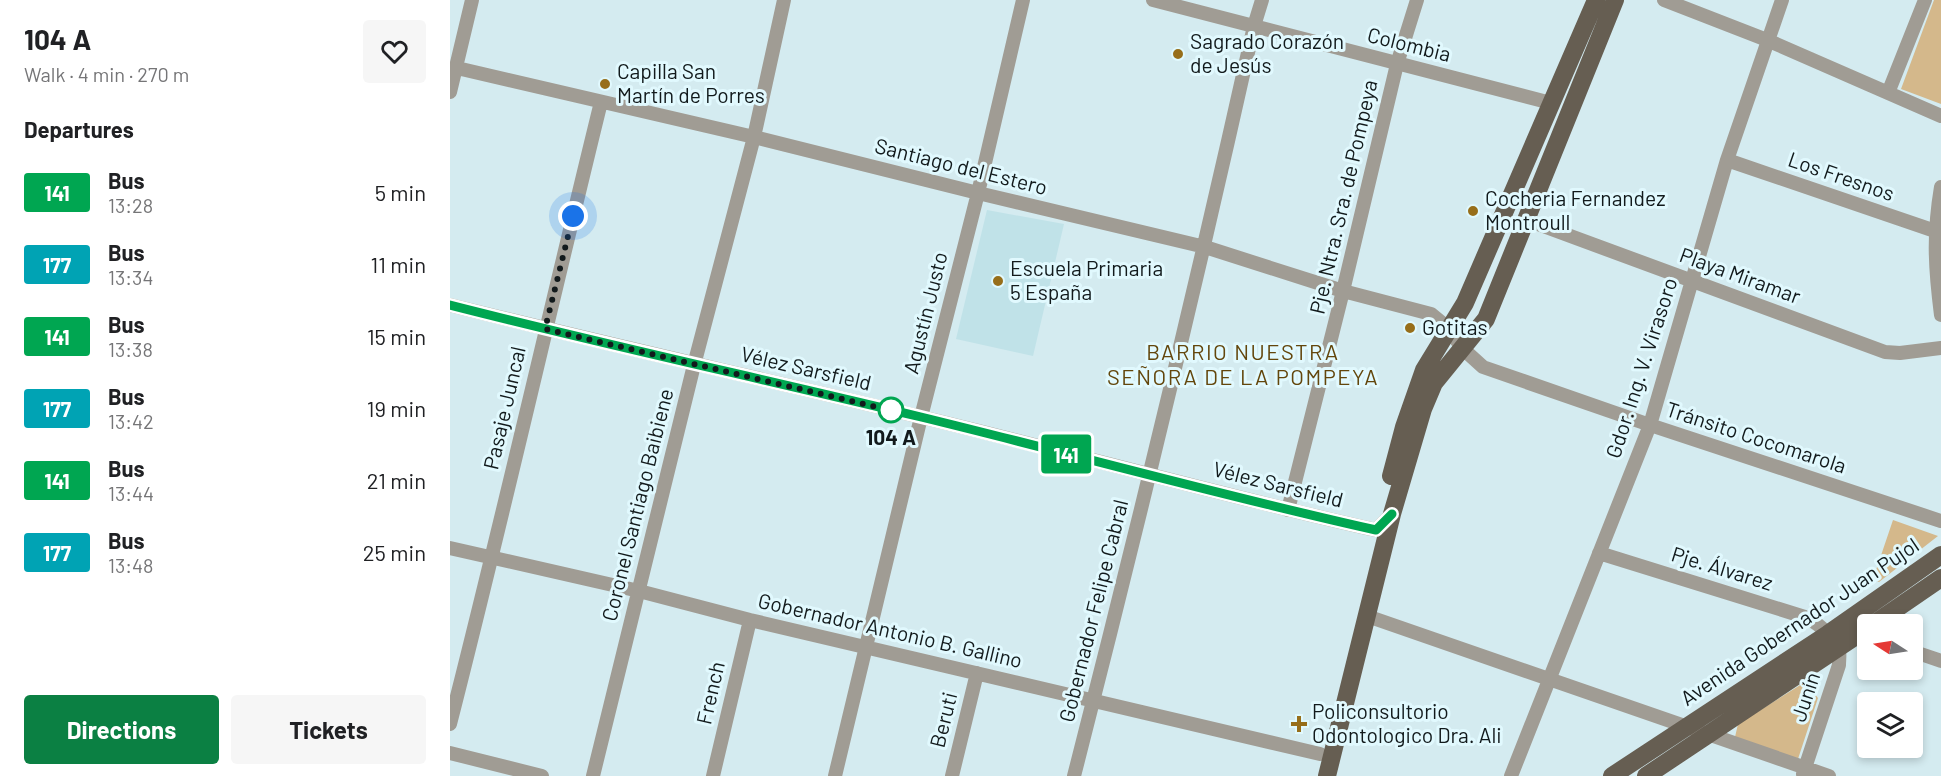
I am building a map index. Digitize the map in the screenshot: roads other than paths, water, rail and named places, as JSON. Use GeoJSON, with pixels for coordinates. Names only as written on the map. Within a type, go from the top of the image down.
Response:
{"type":"FeatureCollection","features":[{"type":"Feature","properties":{"kind":"main road"},"geometry":{"type":"LineString","coordinates":[[1327,776],[1392,514],[1423,409],[1434,383],[1485,319],[1615,0]]}},
{"type":"Feature","properties":{"kind":"main road"},"geometry":{"type":"LineString","coordinates":[[1314,776],[1376,530],[1404,427],[1424,370],[1465,303],[1592,1]]}},
{"type":"Feature","properties":{"kind":"main road","name":"Avenida Gobernador Juan Pujol"},"geometry":{"type":"LineString","coordinates":[[1612,776],[1828,634],[1941,555]]}},
{"type":"Feature","properties":{"kind":"main road","name":"Avenida Gobernador Juan Pujol"},"geometry":{"type":"LineString","coordinates":[[1891,614],[1941,578]]}},
{"type":"Feature","properties":{"kind":"main road","name":"Avenida Gobernador Juan Pujol"},"geometry":{"type":"LineString","coordinates":[[1646,776],[1705,735],[1857,637]]}},
{"type":"Feature","properties":{"kind":"street"},"geometry":{"type":"LineString","coordinates":[[450,92],[472,0]]}},
{"type":"Feature","properties":{"kind":"street","name":"Coronel Santiago Baibiene"},"geometry":{"type":"LineString","coordinates":[[593,776],[694,365],[754,137],[784,0]]}},
{"type":"Feature","properties":{"kind":"street","name":"Agustín Justo"},"geometry":{"type":"LineString","coordinates":[[835,776],[921,417],[978,194],[1023,0]]}},
{"type":"Feature","properties":{"kind":"street","name":"Colombia"},"geometry":{"type":"LineString","coordinates":[[1154,0],[1551,103]]}},
{"type":"Feature","properties":{"kind":"street","name":"Gobernador Felipe Cabral"},"geometry":{"type":"LineString","coordinates":[[1074,776],[1151,476],[1254,26],[1262,0]]}},
{"type":"Feature","properties":{"kind":"street","name":"Pje. Ntra. Sra. de Pompeya"},"geometry":{"type":"LineString","coordinates":[[1288,510],[1397,64],[1417,0]]}},
{"type":"Feature","properties":{"kind":"street"},"geometry":{"type":"LineString","coordinates":[[1664,0],[1767,40],[1941,116]]}},
{"type":"Feature","properties":{"kind":"street","name":"Gdor. Ing. V. Virasoro"},"geometry":{"type":"LineString","coordinates":[[1510,776],[1650,425],[1727,160],[1782,0]]}},
{"type":"Feature","properties":{"kind":"street"},"geometry":{"type":"LineString","coordinates":[[1888,93],[1925,0]]}},
{"type":"Feature","properties":{"kind":"street","name":"Santiago del Estero"},"geometry":{"type":"LineString","coordinates":[[457,68],[754,137],[978,194],[1205,247],[1343,291],[1431,314],[1448,328]]}},
{"type":"Feature","properties":{"kind":"street","name":"Pasaje Juncal"},"geometry":{"type":"LineString","coordinates":[[450,724],[493,557],[545,329],[601,102]]}},
{"type":"Feature","properties":{"kind":"street","name":"Los Fresnos"},"geometry":{"type":"LineString","coordinates":[[1727,160],[1938,232]]}},
{"type":"Feature","properties":{"kind":"street"},"geometry":{"type":"LineString","coordinates":[[1941,188],[1935,269],[1941,315]]}},
{"type":"Feature","properties":{"kind":"street","name":"Playa Miramar"},"geometry":{"type":"LineString","coordinates":[[1527,220],[1885,352],[1900,353],[1941,348]]}},
{"type":"Feature","properties":{"kind":"street","name":"Vélez Sarsfield"},"geometry":{"type":"LineString","coordinates":[[450,305],[694,365],[921,417],[1151,476],[1376,530]]}},
{"type":"Feature","properties":{"kind":"street","name":"Tránsito Cocomarola"},"geometry":{"type":"LineString","coordinates":[[1448,328],[1462,348],[1483,367],[1941,521]]}},
{"type":"Feature","properties":{"kind":"street"},"geometry":{"type":"LineString","coordinates":[[1376,530],[1392,514]]}},
{"type":"Feature","properties":{"kind":"street","name":"Gobernador Antonio B. Gallino"},"geometry":{"type":"LineString","coordinates":[[450,548],[1320,754]]}},
{"type":"Feature","properties":{"kind":"street","name":"Pje. Álvarez"},"geometry":{"type":"LineString","coordinates":[[1599,553],[1808,618],[1828,634]]}},
{"type":"Feature","properties":{"kind":"street"},"geometry":{"type":"LineString","coordinates":[[1367,616],[1685,728]]}},
{"type":"Feature","properties":{"kind":"street","name":"French"},"geometry":{"type":"LineString","coordinates":[[713,776],[750,620]]}},
{"type":"Feature","properties":{"kind":"street","name":"Junín"},"geometry":{"type":"LineString","coordinates":[[1803,772],[1839,665],[1839,649],[1828,634]]}},
{"type":"Feature","properties":{"kind":"street"},"geometry":{"type":"LineString","coordinates":[[1923,655],[1941,661]]}},
{"type":"Feature","properties":{"kind":"street","name":"Beruti"},"geometry":{"type":"LineString","coordinates":[[952,776],[977,673]]}},
{"type":"Feature","properties":{"kind":"street","name":"Avenida Gobernador Juan Pujol"},"geometry":{"type":"LineString","coordinates":[[1685,728],[1705,735]]}},
{"type":"Feature","properties":{"kind":"street"},"geometry":{"type":"LineString","coordinates":[[1705,735],[1803,772],[1829,776]]}},
{"type":"Feature","properties":{"kind":"street"},"geometry":{"type":"LineString","coordinates":[[450,753],[542,776]]}},
{"type":"Feature","properties":{"kind":"place","name":"Sagrado Corazón de Jesús"},"geometry":{"type":"Point","coordinates":[1178,54]}},
{"type":"Feature","properties":{"kind":"place","name":"Capilla San Martín de Porres"},"geometry":{"type":"Point","coordinates":[605,84]}},
{"type":"Feature","properties":{"kind":"place","name":"Cocheria Fernandez Montroull"},"geometry":{"type":"Point","coordinates":[1473,211]}},
{"type":"Feature","properties":{"kind":"place","name":"Escuela Primaria 5 España"},"geometry":{"type":"Point","coordinates":[998,281]}},
{"type":"Feature","properties":{"kind":"place","name":"Gotitas"},"geometry":{"type":"Point","coordinates":[1410,328]}},
{"type":"Feature","properties":{"kind":"place","name":"104 A"},"geometry":{"type":"Point","coordinates":[891,410]}},
{"type":"Feature","properties":{"kind":"place","name":"Policonsultorio Odontologico Dra. Ali"},"geometry":{"type":"Point","coordinates":[1299,724]}},
{"type":"Feature","properties":{"kind":"district","name":"BARRIO NUESTRA SEÑORA DE LA POMPEYA"},"geometry":{"type":"Point","coordinates":[1243,364]}}]}
